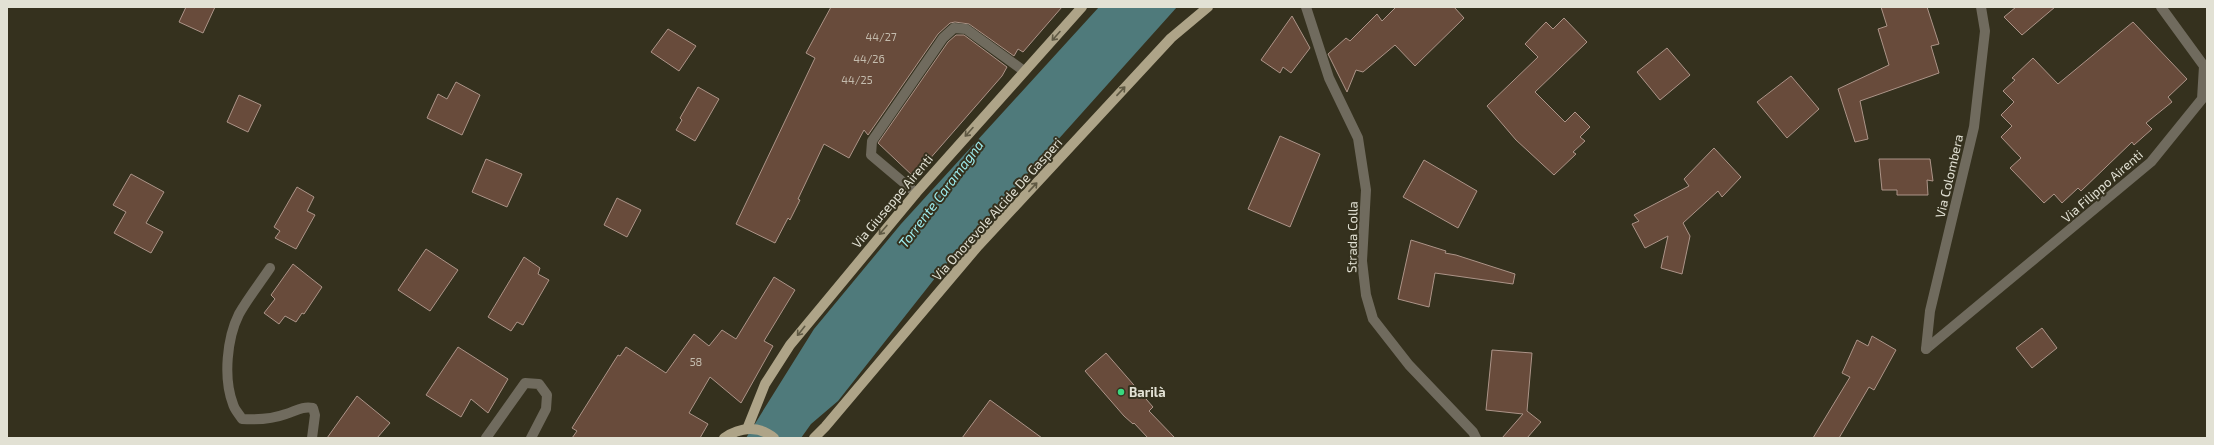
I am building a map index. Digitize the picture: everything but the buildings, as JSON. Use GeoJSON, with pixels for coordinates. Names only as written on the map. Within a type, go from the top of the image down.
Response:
{"type":"FeatureCollection","features":[{"type":"Feature","properties":{"kind":"main road","name":"Via Giuseppe Airenti"},"geometry":{"type":"LineString","coordinates":[[747,429],[764,384],[790,345],[916,193],[1082,7]]}},
{"type":"Feature","properties":{"kind":"main road","name":"Via Onorevole Alcide De Gasperi"},"geometry":{"type":"LineString","coordinates":[[814,438],[837,413],[978,246],[1171,38],[1208,7]]}},
{"type":"Feature","properties":{"kind":"main road"},"geometry":{"type":"LineString","coordinates":[[724,438],[735,431],[747,429],[758,430],[774,438]]}},
{"type":"Feature","properties":{"kind":"street","name":"Strada Colla"},"geometry":{"type":"LineString","coordinates":[[1306,7],[1329,78],[1358,138],[1366,190],[1362,261],[1366,295],[1374,319],[1408,366],[1473,432],[1476,438]]}},
{"type":"Feature","properties":{"kind":"street","name":"Via Colombera"},"geometry":{"type":"LineString","coordinates":[[1926,348],[1930,311],[1974,127],[1984,30],[1981,7]]}},
{"type":"Feature","properties":{"kind":"street","name":"Via Filippo Airenti"},"geometry":{"type":"LineString","coordinates":[[1926,348],[2151,162],[2202,99],[2204,66],[2161,7]]}},
{"type":"Feature","properties":{"kind":"street"},"geometry":{"type":"LineString","coordinates":[[916,193],[871,155],[872,141],[943,38],[954,28],[966,29],[1024,71]]}},
{"type":"Feature","properties":{"kind":"street"},"geometry":{"type":"LineString","coordinates":[[270,268],[239,314],[232,335],[228,360],[229,389],[233,405],[242,419],[255,420],[286,414],[305,407],[313,408],[315,414],[312,438]]}},
{"type":"Feature","properties":{"kind":"street"},"geometry":{"type":"LineString","coordinates":[[486,438],[525,383],[539,384],[547,395],[546,409],[531,438]]}},
{"type":"Feature","properties":{"kind":"water","name":"Torrente Caramagna"},"geometry":{"type":"Polygon","coordinates":[[[1099,7],[1177,7],[943,268],[838,401],[811,424],[801,438],[746,438],[814,329],[901,224],[1099,7]]]}},
{"type":"Feature","properties":{"kind":"place","name":"Barilà"},"geometry":{"type":"Point","coordinates":[1121,392]}}]}
